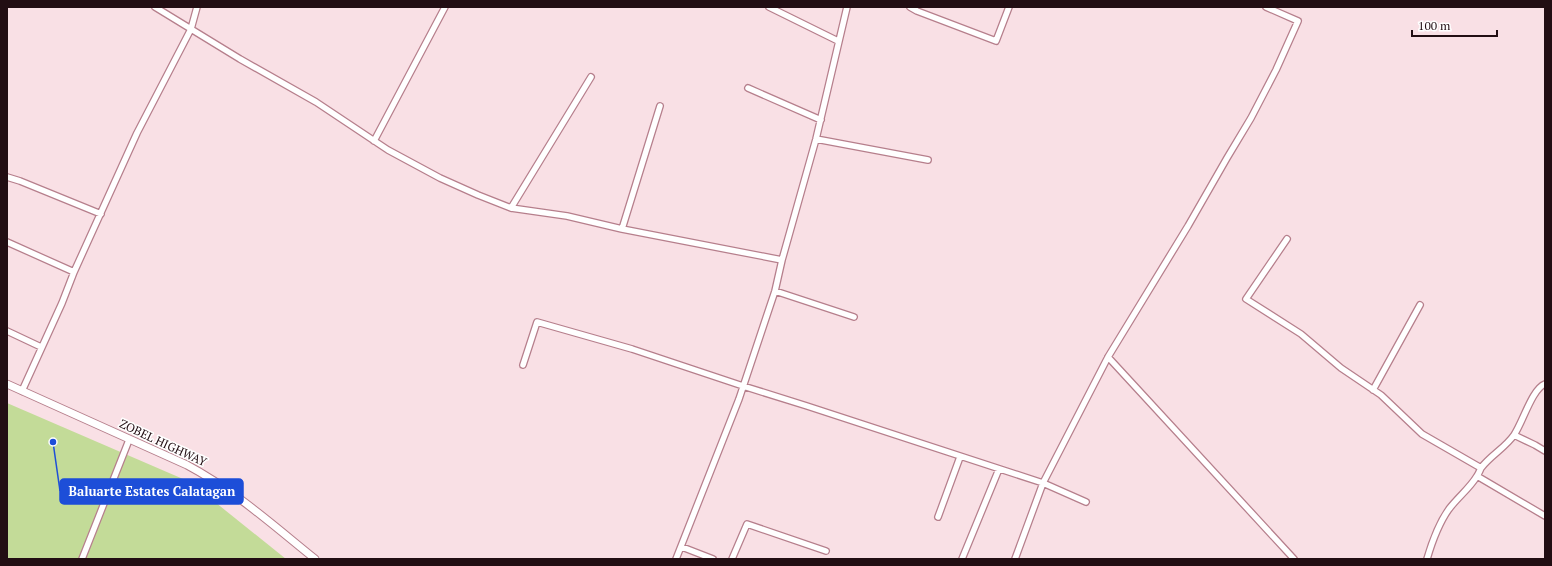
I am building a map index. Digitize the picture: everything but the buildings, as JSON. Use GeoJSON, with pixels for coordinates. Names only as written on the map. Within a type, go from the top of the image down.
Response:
{"type":"FeatureCollection","features":[{"type":"Feature","properties":{"kind":"main road","name":"ZOBEL HIGHWAY"},"geometry":{"type":"LineString","coordinates":[[7,384],[187,465],[209,477],[246,503],[315,559]]}},
{"type":"Feature","properties":{"kind":"street"},"geometry":{"type":"LineString","coordinates":[[155,7],[240,59],[316,102],[388,150],[440,178],[478,196],[511,208],[567,216],[622,229],[782,260]]}},
{"type":"Feature","properties":{"kind":"street"},"geometry":{"type":"LineString","coordinates":[[22,391],[137,133],[191,28],[196,7]]}},
{"type":"Feature","properties":{"kind":"street"},"geometry":{"type":"LineString","coordinates":[[374,141],[445,7]]}},
{"type":"Feature","properties":{"kind":"street"},"geometry":{"type":"LineString","coordinates":[[769,7],[838,41]]}},
{"type":"Feature","properties":{"kind":"street"},"geometry":{"type":"LineString","coordinates":[[676,559],[739,399],[742,386],[775,291],[782,260],[821,120],[847,7]]}},
{"type":"Feature","properties":{"kind":"street"},"geometry":{"type":"LineString","coordinates":[[910,7],[996,41],[1008,7]]}},
{"type":"Feature","properties":{"kind":"street"},"geometry":{"type":"LineString","coordinates":[[1014,559],[1043,484],[1108,357],[1188,226],[1226,158],[1251,118],[1298,21],[1266,7]]}},
{"type":"Feature","properties":{"kind":"street"},"geometry":{"type":"LineString","coordinates":[[511,208],[592,77]]}},
{"type":"Feature","properties":{"kind":"street"},"geometry":{"type":"LineString","coordinates":[[748,88],[821,120]]}},
{"type":"Feature","properties":{"kind":"street"},"geometry":{"type":"LineString","coordinates":[[622,229],[660,106]]}},
{"type":"Feature","properties":{"kind":"street"},"geometry":{"type":"LineString","coordinates":[[816,139],[928,160]]}},
{"type":"Feature","properties":{"kind":"street"},"geometry":{"type":"LineString","coordinates":[[7,177],[101,214]]}},
{"type":"Feature","properties":{"kind":"street"},"geometry":{"type":"LineString","coordinates":[[1287,239],[1246,299],[1301,334],[1341,368],[1373,390],[1422,434],[1481,468]]}},
{"type":"Feature","properties":{"kind":"street"},"geometry":{"type":"LineString","coordinates":[[7,242],[74,272]]}},
{"type":"Feature","properties":{"kind":"street"},"geometry":{"type":"LineString","coordinates":[[775,291],[854,317]]}},
{"type":"Feature","properties":{"kind":"street"},"geometry":{"type":"LineString","coordinates":[[1373,390],[1420,305]]}},
{"type":"Feature","properties":{"kind":"street"},"geometry":{"type":"LineString","coordinates":[[523,365],[537,322],[632,349],[807,406],[1043,484],[1086,502]]}},
{"type":"Feature","properties":{"kind":"street"},"geometry":{"type":"LineString","coordinates":[[7,331],[41,347]]}},
{"type":"Feature","properties":{"kind":"street"},"geometry":{"type":"LineString","coordinates":[[1108,357],[1294,559]]}},
{"type":"Feature","properties":{"kind":"street"},"geometry":{"type":"LineString","coordinates":[[1427,559],[1441,524],[1449,509],[1477,476],[1481,468],[1501,450],[1514,435],[1534,393],[1540,386],[1545,384]]}},
{"type":"Feature","properties":{"kind":"street"},"geometry":{"type":"LineString","coordinates":[[1514,435],[1545,451]]}},
{"type":"Feature","properties":{"kind":"street"},"geometry":{"type":"LineString","coordinates":[[82,559],[129,440]]}},
{"type":"Feature","properties":{"kind":"street"},"geometry":{"type":"LineString","coordinates":[[938,517],[960,457]]}},
{"type":"Feature","properties":{"kind":"street"},"geometry":{"type":"LineString","coordinates":[[962,559],[999,469]]}},
{"type":"Feature","properties":{"kind":"street"},"geometry":{"type":"LineString","coordinates":[[1477,476],[1545,516]]}},
{"type":"Feature","properties":{"kind":"street"},"geometry":{"type":"LineString","coordinates":[[732,559],[747,524],[826,552]]}},
{"type":"Feature","properties":{"kind":"street"},"geometry":{"type":"LineString","coordinates":[[682,547],[713,559]]}},
{"type":"Feature","properties":{"kind":"green space"},"geometry":{"type":"Polygon","coordinates":[[[7,403],[190,482],[286,559],[7,559],[7,403]]]}},
{"type":"Feature","properties":{"kind":"place","name":"Baluarte Estates Calatagan"},"geometry":{"type":"Point","coordinates":[53,442]}}]}
